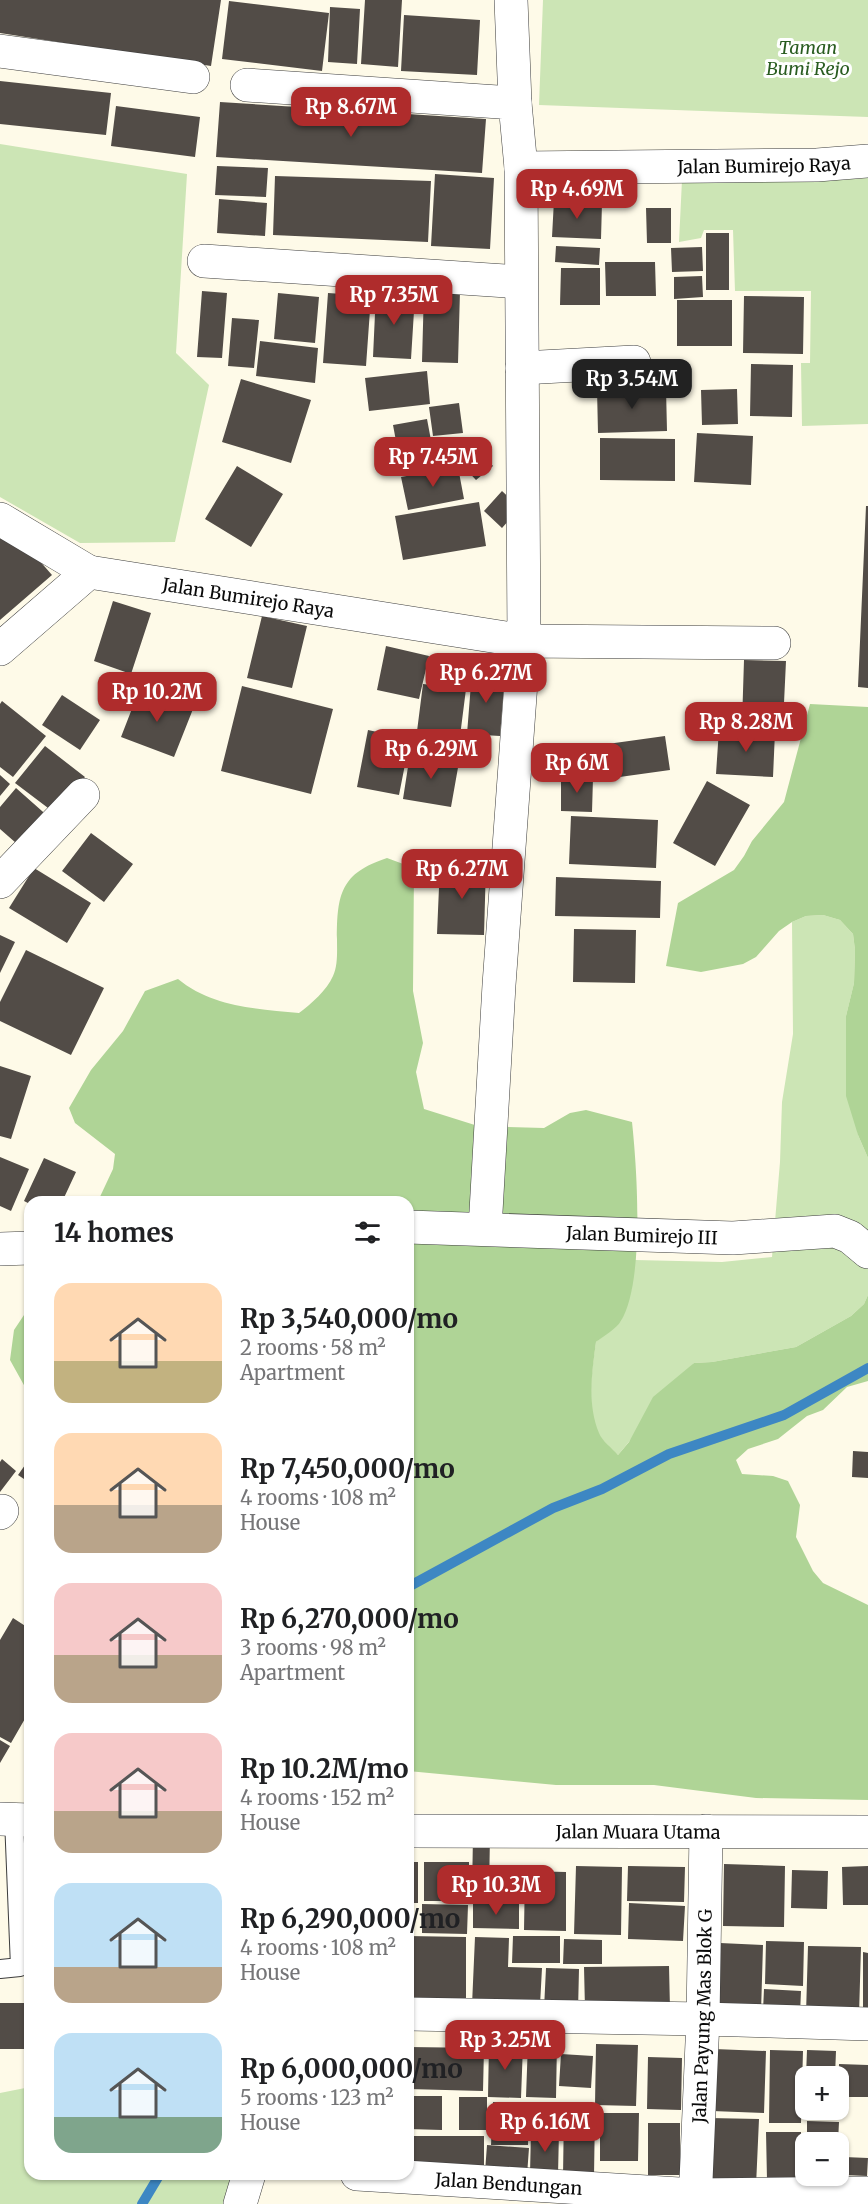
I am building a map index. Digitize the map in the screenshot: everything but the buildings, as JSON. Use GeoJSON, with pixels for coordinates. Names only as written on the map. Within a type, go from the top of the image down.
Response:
{"type":"FeatureCollection","features":[{"type":"Feature","properties":{"kind":"street"},"geometry":{"type":"LineString","coordinates":[[485,1229],[499,985],[524,641],[521,168],[515,103],[512,0]]}},
{"type":"Feature","properties":{"kind":"street"},"geometry":{"type":"LineString","coordinates":[[0,51],[193,77]]}},
{"type":"Feature","properties":{"kind":"street"},"geometry":{"type":"LineString","coordinates":[[247,85],[515,103]]}},
{"type":"Feature","properties":{"kind":"street","name":"Jalan Bumirejo Raya"},"geometry":{"type":"LineString","coordinates":[[521,168],[817,165],[868,161]]}},
{"type":"Feature","properties":{"kind":"street"},"geometry":{"type":"LineString","coordinates":[[204,261],[521,282]]}},
{"type":"Feature","properties":{"kind":"street"},"geometry":{"type":"LineString","coordinates":[[522,369],[634,362]]}},
{"type":"Feature","properties":{"kind":"street"},"geometry":{"type":"LineString","coordinates":[[0,519],[89,572],[0,649]]}},
{"type":"Feature","properties":{"kind":"street","name":"Jalan Bumirejo Raya"},"geometry":{"type":"LineString","coordinates":[[89,572],[524,641],[774,643]]}},
{"type":"Feature","properties":{"kind":"street"},"geometry":{"type":"LineString","coordinates":[[0,882],[83,795]]}},
{"type":"Feature","properties":{"kind":"street","name":"Jalan Bumirejo III"},"geometry":{"type":"LineString","coordinates":[[414,1227],[733,1238],[835,1231],[850,1237],[868,1252]]}},
{"type":"Feature","properties":{"kind":"street"},"geometry":{"type":"LineString","coordinates":[[0,1249],[24,1248]]}},
{"type":"Feature","properties":{"kind":"street","name":"Jalan Muara Utama"},"geometry":{"type":"LineString","coordinates":[[414,1831],[868,1832]]}},
{"type":"Feature","properties":{"kind":"street","name":"Jalan Payung Mas Blok G"},"geometry":{"type":"LineString","coordinates":[[695,2199],[703,2019],[706,1831]]}},
{"type":"Feature","properties":{"kind":"street"},"geometry":{"type":"LineString","coordinates":[[414,2014],[868,2024]]}},
{"type":"Feature","properties":{"kind":"street","name":"Jalan Bendungan"},"geometry":{"type":"LineString","coordinates":[[414,2178],[695,2199],[868,2193]]}},
{"type":"Feature","properties":{"kind":"street"},"geometry":{"type":"LineString","coordinates":[[240,2204],[247,2180]]}},
{"type":"Feature","properties":{"kind":"lane"},"geometry":{"type":"LineString","coordinates":[[0,1969],[20,1966],[15,1819]]}},
{"type":"Feature","properties":{"kind":"green space","name":"Taman Bumi Rejo"},"geometry":{"type":"Polygon","coordinates":[[[543,0],[868,0],[868,117],[539,105],[543,0]]]}},
{"type":"Feature","properties":{"kind":"green space"},"geometry":{"type":"Polygon","coordinates":[[[0,144],[187,174],[176,353],[209,385],[175,542],[80,543],[0,497],[0,144]]]}},
{"type":"Feature","properties":{"kind":"green space"},"geometry":{"type":"Polygon","coordinates":[[[868,178],[868,424],[802,426],[801,363],[810,363],[811,291],[735,291],[733,230],[704,230],[701,238],[679,242],[682,180],[804,182],[868,178]]]}},
{"type":"Feature","properties":{"kind":"green space"},"geometry":{"type":"Polygon","coordinates":[[[810,704],[868,707],[868,1158],[846,1096],[846,1016],[854,983],[855,950],[853,934],[840,920],[823,915],[806,916],[792,922],[779,931],[756,957],[743,964],[701,972],[666,966],[678,903],[734,870],[752,841],[784,802],[810,704]]]}},
{"type":"Feature","properties":{"kind":"green space"},"geometry":{"type":"Polygon","coordinates":[[[387,858],[414,868],[413,991],[423,1043],[416,1072],[424,1109],[478,1126],[544,1128],[570,1113],[586,1110],[632,1122],[637,1195],[634,1280],[629,1303],[621,1321],[596,1342],[592,1388],[593,1411],[599,1433],[618,1455],[629,1442],[653,1397],[694,1363],[712,1362],[796,1347],[851,1316],[864,1304],[868,1295],[868,1381],[847,1387],[823,1410],[807,1416],[778,1439],[748,1449],[736,1460],[742,1474],[773,1476],[788,1481],[800,1505],[796,1537],[813,1571],[823,1583],[868,1605],[868,1800],[756,1798],[654,1785],[556,1785],[414,1772],[414,1196],[100,1196],[113,1169],[115,1154],[75,1123],[69,1108],[91,1070],[123,1031],[145,991],[178,979],[205,996],[220,1001],[251,1008],[299,1013],[323,991],[335,972],[338,909],[341,898],[351,878],[372,864],[387,858]]]}},
{"type":"Feature","properties":{"kind":"green space"},"geometry":{"type":"Polygon","coordinates":[[[823,915],[840,920],[853,934],[855,950],[854,983],[846,1016],[858,1135],[868,1158],[868,1295],[864,1304],[851,1316],[796,1347],[712,1362],[694,1363],[618,1455],[601,1438],[595,1425],[591,1402],[592,1377],[596,1342],[621,1321],[631,1291],[635,1260],[722,1262],[772,1257],[780,1162],[782,1102],[793,1034],[792,922],[806,916],[823,915]]]}},
{"type":"Feature","properties":{"kind":"green space"},"geometry":{"type":"Polygon","coordinates":[[[24,1315],[24,1385],[10,1360],[14,1330],[24,1315]]]}},
{"type":"Feature","properties":{"kind":"green space"},"geometry":{"type":"Polygon","coordinates":[[[24,2088],[24,2180],[230,2180],[226,2204],[0,2204],[0,2093],[24,2088]]]}},
{"type":"Feature","properties":{"kind":"waterway"},"geometry":{"type":"LineString","coordinates":[[414,1584],[553,1508],[602,1489],[669,1454],[784,1415],[868,1368]]}},
{"type":"Feature","properties":{"kind":"waterway"},"geometry":{"type":"LineString","coordinates":[[142,2204],[156,2180]]}}]}
